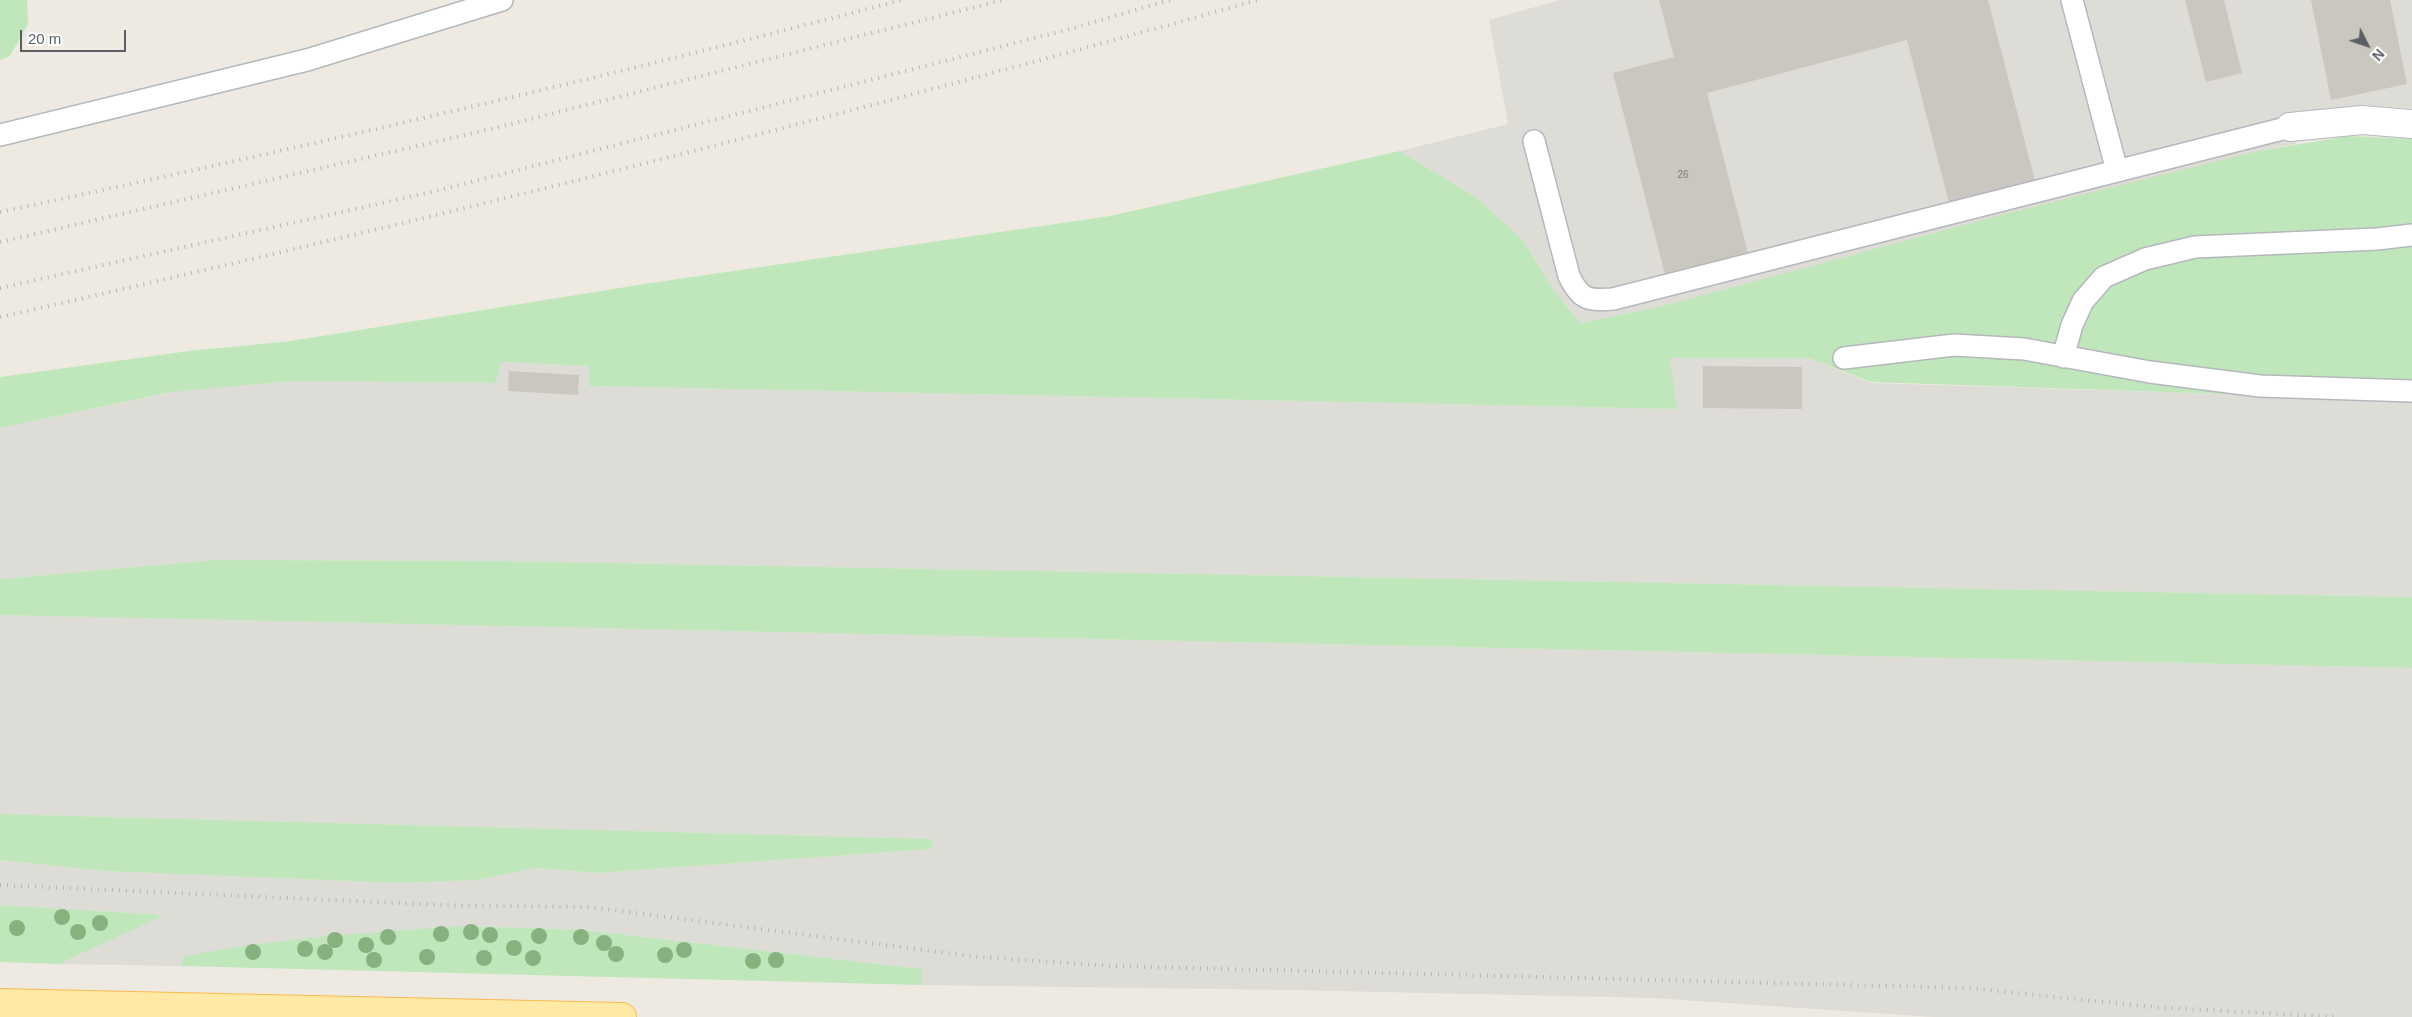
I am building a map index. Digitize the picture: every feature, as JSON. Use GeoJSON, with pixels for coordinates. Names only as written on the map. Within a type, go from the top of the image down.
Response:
{"type":"FeatureCollection","features":[{"type":"Feature","properties":{"kind":"main road"},"geometry":{"type":"LineString","coordinates":[[0,1003],[622,1017]]}},
{"type":"Feature","properties":{"kind":"street"},"geometry":{"type":"LineString","coordinates":[[2290,127],[2362,120],[2412,124]]}},
{"type":"Feature","properties":{"kind":"lane"},"geometry":{"type":"LineString","coordinates":[[0,135],[307,60],[502,0]]}},
{"type":"Feature","properties":{"kind":"lane"},"geometry":{"type":"LineString","coordinates":[[2072,0],[2117,171]]}},
{"type":"Feature","properties":{"kind":"lane"},"geometry":{"type":"LineString","coordinates":[[1534,141],[1569,276],[1577,293],[1593,301],[1613,299],[2290,127]]}},
{"type":"Feature","properties":{"kind":"lane"},"geometry":{"type":"LineString","coordinates":[[2063,357],[2072,325],[2083,301],[2104,276],[2145,260],[2195,246],[2377,239],[2412,235]]}},
{"type":"Feature","properties":{"kind":"lane"},"geometry":{"type":"LineString","coordinates":[[1844,358],[1954,345],[2024,349],[2150,372],[2260,386],[2412,391]]}},
{"type":"Feature","properties":{"kind":"shaded area"},"geometry":{"type":"Polygon","coordinates":[[[1560,0],[2412,0],[2412,108],[2362,105],[2289,114],[2296,144],[2258,151],[1663,306],[1580,323],[1553,289],[1523,240],[1477,198],[1400,151],[1508,124],[1489,20],[1560,0]]]}},
{"type":"Feature","properties":{"kind":"shaded area"},"geometry":{"type":"Polygon","coordinates":[[[1670,358],[1809,358],[1871,383],[2252,395],[2412,397],[2412,597],[507,561],[214,560],[0,579],[0,428],[179,391],[291,381],[496,383],[500,362],[590,366],[589,386],[1676,409],[1670,358]]]}},
{"type":"Feature","properties":{"kind":"shaded area"},"geometry":{"type":"Polygon","coordinates":[[[0,615],[2412,668],[2412,1017],[1933,1017],[1653,998],[1292,990],[921,985],[921,969],[584,930],[467,926],[186,956],[181,966],[59,964],[164,915],[0,905],[0,860],[103,871],[400,883],[477,880],[536,868],[597,873],[933,849],[932,839],[0,814],[0,615]]]}},
{"type":"Feature","properties":{"kind":"green space"},"geometry":{"type":"Polygon","coordinates":[[[0,0],[27,0],[28,24],[10,56],[0,60],[0,0]]]}},
{"type":"Feature","properties":{"kind":"green space"},"geometry":{"type":"Polygon","coordinates":[[[2349,136],[2412,139],[2412,397],[2252,395],[1871,382],[1809,358],[1670,358],[1677,409],[589,386],[589,366],[501,362],[496,383],[291,381],[172,392],[0,428],[0,377],[189,351],[291,341],[644,284],[1110,216],[1400,151],[1477,198],[1523,240],[1553,289],[1580,323],[1663,306],[2005,214],[2258,151],[2349,136]]]}},
{"type":"Feature","properties":{"kind":"green space"},"geometry":{"type":"Polygon","coordinates":[[[214,560],[507,561],[2412,597],[2412,668],[0,615],[0,579],[214,560]]]}},
{"type":"Feature","properties":{"kind":"green space"},"geometry":{"type":"Polygon","coordinates":[[[0,814],[932,839],[933,849],[597,873],[536,868],[477,880],[400,883],[103,871],[0,860],[0,814]]]}},
{"type":"Feature","properties":{"kind":"green space"},"geometry":{"type":"Polygon","coordinates":[[[0,905],[165,915],[59,964],[0,962],[0,905]]]}},
{"type":"Feature","properties":{"kind":"green space"},"geometry":{"type":"Polygon","coordinates":[[[466,926],[584,930],[922,969],[921,985],[181,966],[185,956],[290,940],[466,926]]]}},
{"type":"Feature","properties":{"kind":"building"},"geometry":{"type":"Polygon","coordinates":[[[1659,0],[1988,0],[2035,181],[1949,203],[1907,40],[1707,93],[1749,257],[1666,278],[1613,73],[1674,57],[1659,0]]]}},
{"type":"Feature","properties":{"kind":"building"},"geometry":{"type":"Polygon","coordinates":[[[2185,0],[2224,0],[2242,73],[2206,82],[2185,0]]]}},
{"type":"Feature","properties":{"kind":"building"},"geometry":{"type":"Polygon","coordinates":[[[2311,0],[2390,0],[2407,84],[2331,100],[2311,0]]]}},
{"type":"Feature","properties":{"kind":"building"},"geometry":{"type":"Polygon","coordinates":[[[1703,366],[1802,367],[1802,409],[1703,408],[1703,366]]]}},
{"type":"Feature","properties":{"kind":"building"},"geometry":{"type":"Polygon","coordinates":[[[509,371],[579,375],[578,395],[508,391],[509,371]]]}},
{"type":"Feature","properties":{"kind":"railway"},"geometry":{"type":"LineString","coordinates":[[0,212],[452,111],[902,0]]}},
{"type":"Feature","properties":{"kind":"railway"},"geometry":{"type":"LineString","coordinates":[[0,242],[491,129],[1003,0]]}},
{"type":"Feature","properties":{"kind":"railway"},"geometry":{"type":"LineString","coordinates":[[0,288],[436,191],[1070,29],[1170,0]]}},
{"type":"Feature","properties":{"kind":"railway"},"geometry":{"type":"LineString","coordinates":[[0,317],[316,244],[631,167],[945,86],[1258,0]]}},
{"type":"Feature","properties":{"kind":"railway"},"geometry":{"type":"LineString","coordinates":[[0,885],[465,906],[589,907],[979,957],[1114,966],[1969,988],[2153,1007],[2336,1017]]}}]}
